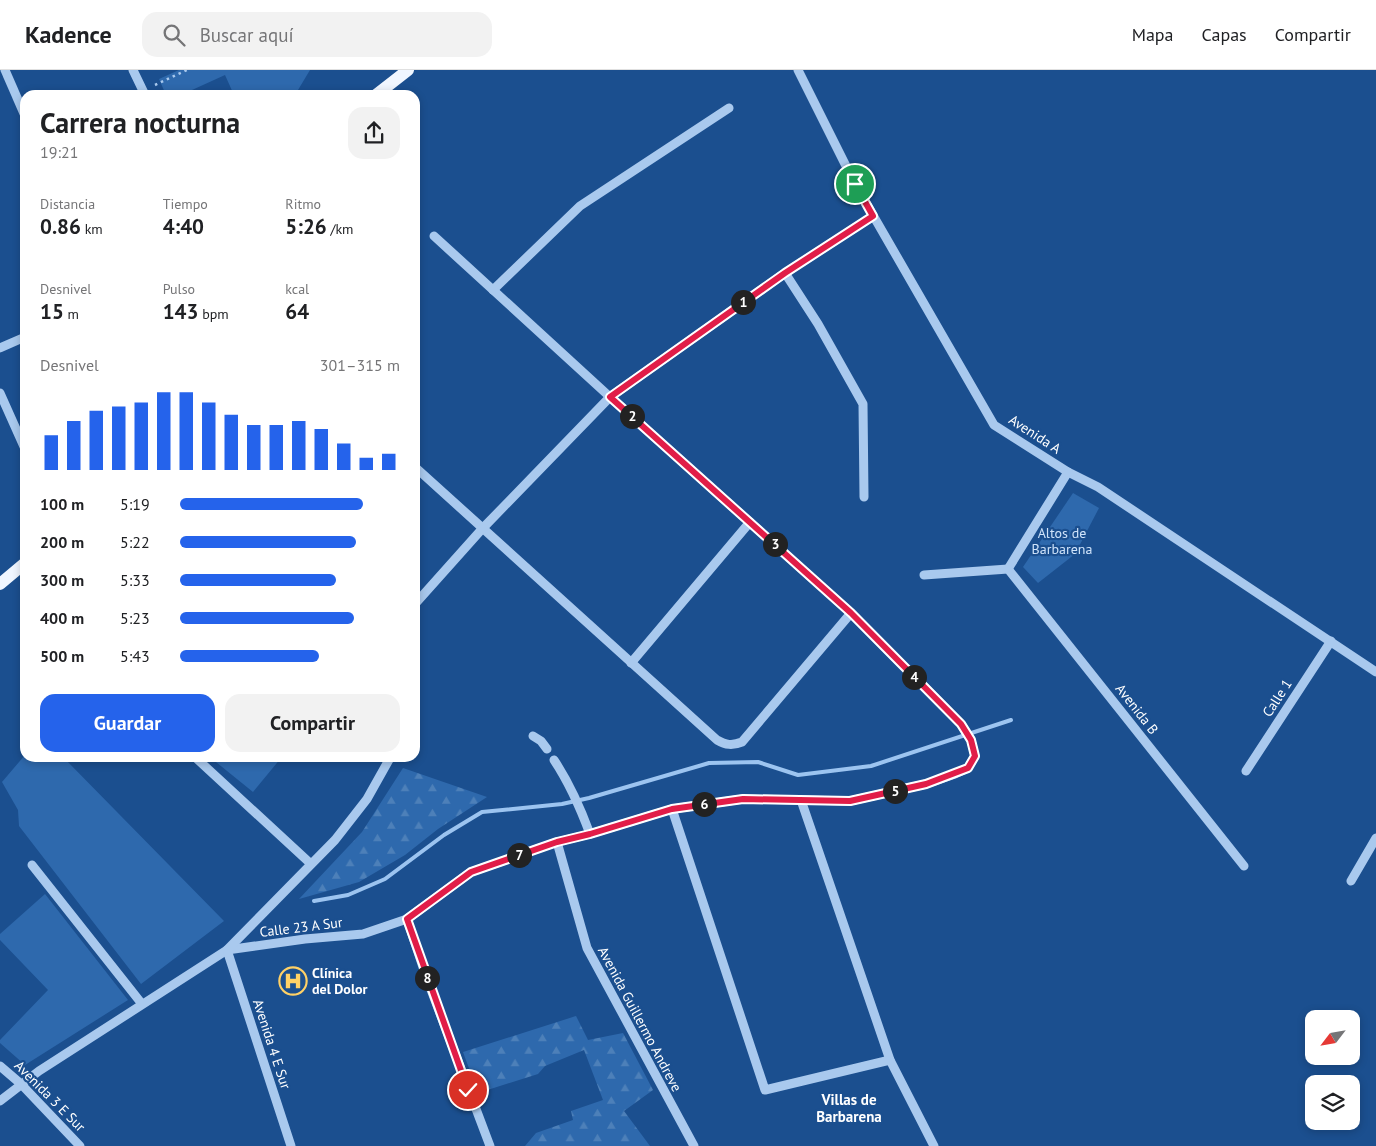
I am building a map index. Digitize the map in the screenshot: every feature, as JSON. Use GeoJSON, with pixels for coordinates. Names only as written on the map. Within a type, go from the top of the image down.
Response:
{"type":"FeatureCollection","features":[{"type":"Feature","properties":{"kind":"main road"},"geometry":{"type":"LineString","coordinates":[[382,90],[408,70]]}},
{"type":"Feature","properties":{"kind":"main road"},"geometry":{"type":"LineString","coordinates":[[0,584],[20,567]]}},
{"type":"Feature","properties":{"kind":"street"},"geometry":{"type":"LineString","coordinates":[[5,70],[20,104]]}},
{"type":"Feature","properties":{"kind":"street"},"geometry":{"type":"LineString","coordinates":[[133,70],[143,90]]}},
{"type":"Feature","properties":{"kind":"street","name":"Avenida A"},"geometry":{"type":"LineString","coordinates":[[798,70],[855,184],[994,425],[1068,472],[1098,488],[1261,597],[1332,641],[1376,672]]}},
{"type":"Feature","properties":{"kind":"street"},"geometry":{"type":"LineString","coordinates":[[493,290],[580,206],[729,108]]}},
{"type":"Feature","properties":{"kind":"street"},"geometry":{"type":"LineString","coordinates":[[420,598],[482,529],[610,397],[785,273],[873,216]]}},
{"type":"Feature","properties":{"kind":"street"},"geometry":{"type":"LineString","coordinates":[[420,472],[717,740],[729,745],[742,742],[851,613],[434,236]]}},
{"type":"Feature","properties":{"kind":"street"},"geometry":{"type":"LineString","coordinates":[[785,273],[818,324],[862,404],[864,497]]}},
{"type":"Feature","properties":{"kind":"street"},"geometry":{"type":"LineString","coordinates":[[0,348],[20,339]]}},
{"type":"Feature","properties":{"kind":"street"},"geometry":{"type":"LineString","coordinates":[[0,393],[20,438]]}},
{"type":"Feature","properties":{"kind":"street"},"geometry":{"type":"LineString","coordinates":[[924,575],[1008,568],[1068,472]]}},
{"type":"Feature","properties":{"kind":"street"},"geometry":{"type":"LineString","coordinates":[[631,663],[750,522]]}},
{"type":"Feature","properties":{"kind":"street","name":"Avenida B"},"geometry":{"type":"LineString","coordinates":[[1008,568],[1244,866]]}},
{"type":"Feature","properties":{"kind":"street","name":"Calle 23 A Sur"},"geometry":{"type":"LineString","coordinates":[[0,1101],[21,1084],[227,950],[305,939],[363,934],[407,919],[471,872],[557,842],[626,824],[672,809],[743,799],[850,801],[926,784],[968,768],[975,756],[971,740],[961,724],[851,613]]}},
{"type":"Feature","properties":{"kind":"street","name":"Calle 1"},"geometry":{"type":"LineString","coordinates":[[1246,771],[1332,641]]}},
{"type":"Feature","properties":{"kind":"street"},"geometry":{"type":"LineString","coordinates":[[533,736],[547,748]]}},
{"type":"Feature","properties":{"kind":"street"},"geometry":{"type":"LineString","coordinates":[[554,760],[570,785],[590,834]]}},
{"type":"Feature","properties":{"kind":"street"},"geometry":{"type":"LineString","coordinates":[[200,762],[311,864]]}},
{"type":"Feature","properties":{"kind":"street"},"geometry":{"type":"LineString","coordinates":[[227,950],[335,840],[368,799],[388,762]]}},
{"type":"Feature","properties":{"kind":"street"},"geometry":{"type":"LineString","coordinates":[[801,800],[890,1060],[934,1146]]}},
{"type":"Feature","properties":{"kind":"street"},"geometry":{"type":"LineString","coordinates":[[672,809],[765,1090],[890,1060]]}},
{"type":"Feature","properties":{"kind":"street"},"geometry":{"type":"LineString","coordinates":[[1351,881],[1376,838]]}},
{"type":"Feature","properties":{"kind":"street","name":"Avenida Guillermo Andreve"},"geometry":{"type":"LineString","coordinates":[[557,842],[587,948],[694,1146]]}},
{"type":"Feature","properties":{"kind":"street"},"geometry":{"type":"LineString","coordinates":[[32,865],[142,1004]]}},
{"type":"Feature","properties":{"kind":"street"},"geometry":{"type":"LineString","coordinates":[[407,919],[427,979],[490,1146]]}},
{"type":"Feature","properties":{"kind":"street","name":"Avenida 4 E Sur"},"geometry":{"type":"LineString","coordinates":[[227,950],[291,1146]]}},
{"type":"Feature","properties":{"kind":"street","name":"Avenida 3 E Sur"},"geometry":{"type":"LineString","coordinates":[[0,1066],[21,1084],[80,1146]]}},
{"type":"Feature","properties":{"kind":"path"},"geometry":{"type":"LineString","coordinates":[[155,85],[187,70]]}},
{"type":"Feature","properties":{"kind":"green space"},"geometry":{"type":"Polygon","coordinates":[[[179,70],[310,70],[298,90],[232,90],[225,75],[192,90],[164,90],[159,79],[179,70]]]}},
{"type":"Feature","properties":{"kind":"green space","name":"Altos de Barbarena"},"geometry":{"type":"Polygon","coordinates":[[[1073,493],[1099,508],[1075,554],[1038,583],[1023,567],[1073,493]]]}},
{"type":"Feature","properties":{"kind":"green space"},"geometry":{"type":"Polygon","coordinates":[[[20,761],[68,762],[224,921],[141,984],[19,826],[18,810],[2,782],[20,761]]]}},
{"type":"Feature","properties":{"kind":"green space"},"geometry":{"type":"Polygon","coordinates":[[[216,762],[278,762],[253,792],[216,762]]]}},
{"type":"Feature","properties":{"kind":"green space"},"geometry":{"type":"Polygon","coordinates":[[[403,768],[487,797],[438,829],[405,855],[359,882],[299,899],[362,832],[403,768]]]}},
{"type":"Feature","properties":{"kind":"green space"},"geometry":{"type":"Polygon","coordinates":[[[45,894],[128,1000],[25,1065],[0,1043],[0,1040],[48,990],[0,940],[0,934],[45,894]]]}},
{"type":"Feature","properties":{"kind":"green space"},"geometry":{"type":"Polygon","coordinates":[[[576,1016],[588,1040],[623,1033],[653,1090],[624,1111],[650,1146],[525,1146],[536,1133],[573,1120],[571,1111],[603,1100],[584,1050],[545,1066],[538,1074],[478,1093],[463,1052],[576,1016]]]}},
{"type":"Feature","properties":{"kind":"waterway"},"geometry":{"type":"LineString","coordinates":[[314,901],[348,895],[385,879],[444,835],[482,812],[562,804],[709,763],[758,762],[798,775],[871,766],[1011,720]]}},
{"type":"Feature","properties":{"kind":"place","name":"Clínica del Dolor"},"geometry":{"type":"Point","coordinates":[293,981]}},
{"type":"Feature","properties":{"kind":"district","name":"Villas de Barbarena"},"geometry":{"type":"Point","coordinates":[849,1108]}},
{"type":"Feature","properties":{"kind":"route"},"geometry":{"type":"LineString","coordinates":[[468,1090],[407,919],[471,872],[557,842],[626,824],[672,809],[743,799],[850,801],[926,784],[955,774],[968,768],[975,756],[971,740],[961,724],[851,613],[610,397],[785,273],[873,216],[855,184]]}}]}
